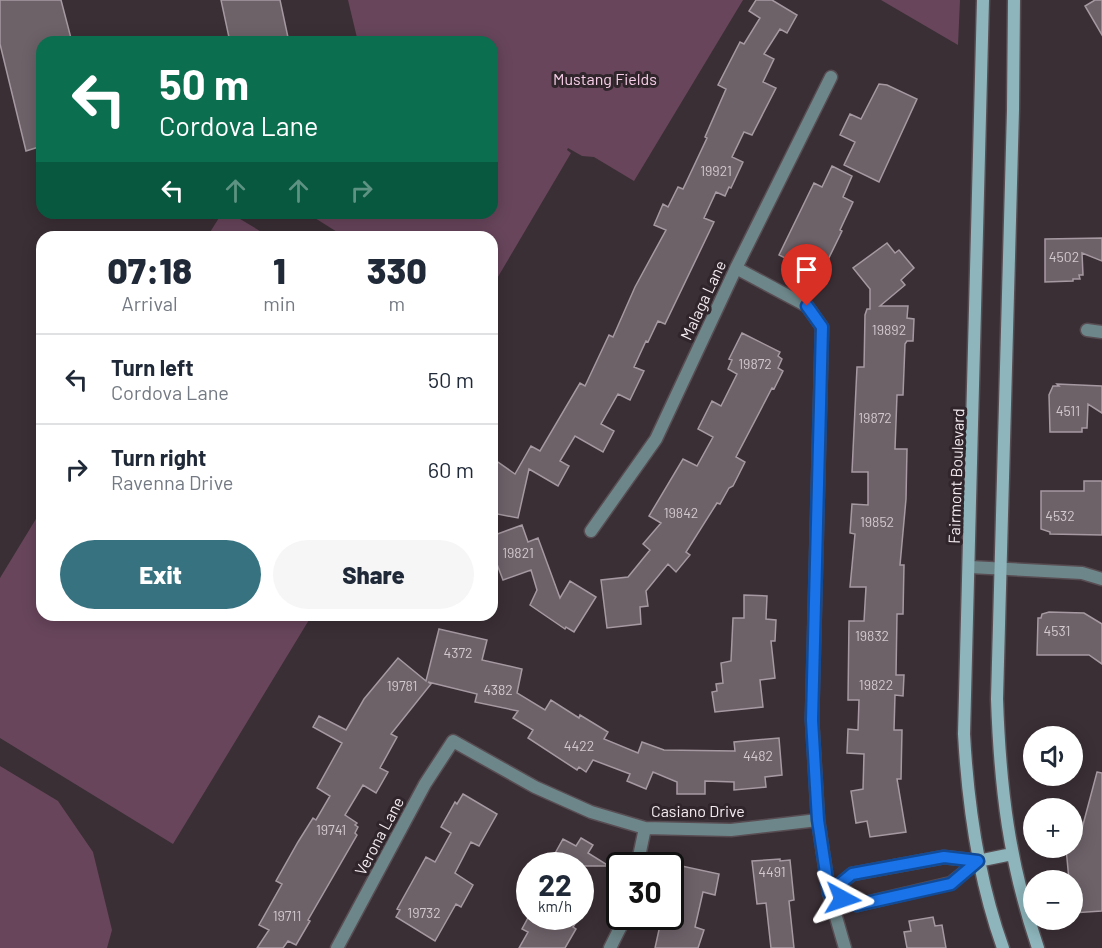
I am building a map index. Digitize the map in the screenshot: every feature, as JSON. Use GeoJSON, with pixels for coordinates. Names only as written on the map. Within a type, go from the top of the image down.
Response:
{"type":"FeatureCollection","features":[{"type":"Feature","properties":{"kind":"main road","name":"Fairmont Boulevard"},"geometry":{"type":"LineString","coordinates":[[983,0],[964,734],[967,786],[978,861],[994,924],[1003,948]]}},
{"type":"Feature","properties":{"kind":"main road"},"geometry":{"type":"LineString","coordinates":[[1014,0],[997,699],[999,768],[1011,854],[1024,909],[1038,948]]}},
{"type":"Feature","properties":{"kind":"main road"},"geometry":{"type":"LineString","coordinates":[[978,861],[1011,854]]}},
{"type":"Feature","properties":{"kind":"street","name":"Malaga Lane"},"geometry":{"type":"LineString","coordinates":[[591,531],[656,439],[736,268],[831,77]]}},
{"type":"Feature","properties":{"kind":"street"},"geometry":{"type":"LineString","coordinates":[[736,268],[807,306],[822,327],[812,720],[818,820],[829,893],[845,948]]}},
{"type":"Feature","properties":{"kind":"street"},"geometry":{"type":"LineString","coordinates":[[1087,330],[1102,332]]}},
{"type":"Feature","properties":{"kind":"street"},"geometry":{"type":"LineString","coordinates":[[970,567],[1082,573],[1102,579]]}},
{"type":"Feature","properties":{"kind":"street","name":"Casiano Drive"},"geometry":{"type":"LineString","coordinates":[[453,741],[535,787],[591,812],[645,828],[731,830],[818,820]]}},
{"type":"Feature","properties":{"kind":"street","name":"Verona Lane"},"geometry":{"type":"LineString","coordinates":[[337,948],[425,784],[453,741]]}},
{"type":"Feature","properties":{"kind":"street"},"geometry":{"type":"LineString","coordinates":[[640,852],[645,828]]}},
{"type":"Feature","properties":{"kind":"street"},"geometry":{"type":"LineString","coordinates":[[829,893],[852,874],[944,857],[978,861]]}},
{"type":"Feature","properties":{"kind":"street"},"geometry":{"type":"LineString","coordinates":[[829,893],[857,905],[951,884],[978,861]]}},
{"type":"Feature","properties":{"kind":"street"},"geometry":{"type":"LineString","coordinates":[[610,948],[619,930]]}},
{"type":"Feature","properties":{"kind":"green space","name":"Mustang Fields"},"geometry":{"type":"Polygon","coordinates":[[[348,0],[743,0],[634,181],[594,157],[582,156],[568,148],[567,150],[571,153],[498,277],[498,231],[336,231],[316,219],[498,219],[498,36],[357,36],[348,0]]]}},
{"type":"Feature","properties":{"kind":"green space"},"geometry":{"type":"Polygon","coordinates":[[[881,0],[960,0],[958,45],[881,0]]]}},
{"type":"Feature","properties":{"kind":"green space"},"geometry":{"type":"Polygon","coordinates":[[[218,219],[240,219],[260,231],[211,231],[218,219]]]}},
{"type":"Feature","properties":{"kind":"green space"},"geometry":{"type":"Polygon","coordinates":[[[36,519],[36,621],[308,621],[173,844],[0,738],[0,578],[36,519]]]}},
{"type":"Feature","properties":{"kind":"green space"},"geometry":{"type":"Polygon","coordinates":[[[0,766],[58,801],[93,852],[112,930],[107,948],[0,948],[0,766]]]}},
{"type":"Feature","properties":{"kind":"building"},"geometry":{"type":"Polygon","coordinates":[[[0,0],[61,0],[70,36],[36,36],[36,148],[26,151],[0,44],[0,0]]]}},
{"type":"Feature","properties":{"kind":"building"},"geometry":{"type":"Polygon","coordinates":[[[221,0],[280,0],[288,36],[229,36],[221,0]]]}},
{"type":"Feature","properties":{"kind":"building"},"geometry":{"type":"Polygon","coordinates":[[[756,0],[772,0],[797,15],[787,33],[780,29],[764,54],[774,59],[763,82],[776,88],[752,135],[744,132],[732,157],[743,162],[725,196],[716,192],[704,218],[714,222],[665,324],[658,321],[648,342],[646,341],[634,367],[644,371],[630,400],[618,394],[601,424],[614,431],[603,452],[575,436],[560,461],[569,466],[558,486],[529,469],[518,518],[498,514],[498,462],[515,474],[531,446],[540,451],[580,383],[585,386],[609,335],[613,337],[635,287],[666,230],[654,225],[663,204],[668,207],[678,187],[683,189],[707,138],[705,137],[726,89],[718,85],[740,42],[744,44],[760,18],[749,11],[756,0]]]}},
{"type":"Feature","properties":{"kind":"building"},"geometry":{"type":"Polygon","coordinates":[[[1095,0],[1102,0],[1102,35],[1085,6],[1095,0]]]}},
{"type":"Feature","properties":{"kind":"building"},"geometry":{"type":"Polygon","coordinates":[[[879,84],[887,85],[917,99],[879,182],[844,165],[855,142],[840,135],[850,114],[861,119],[879,84]]]}},
{"type":"Feature","properties":{"kind":"building"},"geometry":{"type":"Polygon","coordinates":[[[832,166],[852,176],[843,197],[853,202],[822,272],[799,260],[797,264],[779,255],[814,183],[822,187],[832,166]]]}},
{"type":"Feature","properties":{"kind":"building"},"geometry":{"type":"Polygon","coordinates":[[[1102,238],[1102,261],[1082,253],[1083,275],[1079,275],[1080,279],[1045,282],[1045,239],[1102,238]]]}},
{"type":"Feature","properties":{"kind":"building"},"geometry":{"type":"Polygon","coordinates":[[[887,243],[895,253],[899,250],[914,268],[901,280],[905,285],[880,306],[908,306],[907,318],[914,319],[913,341],[907,341],[905,344],[903,395],[897,395],[895,449],[907,449],[906,499],[900,565],[904,565],[903,614],[897,614],[896,675],[904,675],[903,696],[895,695],[894,730],[902,730],[901,779],[897,779],[906,832],[870,837],[867,821],[856,823],[851,791],[863,789],[864,754],[847,753],[848,729],[858,730],[859,700],[848,700],[849,621],[864,621],[866,587],[850,587],[855,534],[850,533],[852,504],[868,505],[868,472],[852,472],[857,367],[864,367],[865,315],[867,309],[870,309],[870,289],[853,268],[887,243]]]}},
{"type":"Feature","properties":{"kind":"building"},"geometry":{"type":"Polygon","coordinates":[[[742,333],[780,352],[778,356],[782,359],[778,368],[783,371],[736,457],[745,462],[733,486],[729,488],[720,504],[717,503],[686,552],[690,555],[676,572],[668,564],[646,591],[648,606],[640,607],[641,624],[607,628],[601,580],[628,577],[650,550],[643,544],[661,523],[649,516],[683,459],[697,466],[713,437],[698,429],[712,401],[721,406],[737,374],[728,369],[732,360],[729,359],[742,333]]]}},
{"type":"Feature","properties":{"kind":"building"},"geometry":{"type":"Polygon","coordinates":[[[1057,384],[1102,386],[1102,413],[1088,404],[1087,428],[1082,428],[1082,432],[1050,432],[1049,395],[1053,386],[1059,386],[1057,384]]]}},
{"type":"Feature","properties":{"kind":"building"},"geometry":{"type":"Polygon","coordinates":[[[1084,481],[1102,481],[1102,535],[1050,534],[1041,529],[1041,491],[1084,491],[1084,481]]]}},
{"type":"Feature","properties":{"kind":"building"},"geometry":{"type":"Polygon","coordinates":[[[522,525],[528,542],[538,538],[560,598],[570,581],[596,597],[574,632],[566,627],[565,629],[530,605],[537,590],[531,570],[503,580],[498,567],[498,534],[522,525]]]}},
{"type":"Feature","properties":{"kind":"building"},"geometry":{"type":"Polygon","coordinates":[[[744,595],[767,596],[766,619],[776,620],[775,641],[771,641],[775,678],[760,680],[763,707],[715,712],[712,692],[717,691],[716,684],[723,683],[721,663],[731,661],[733,618],[744,618],[744,595]]]}},
{"type":"Feature","properties":{"kind":"building"},"geometry":{"type":"Polygon","coordinates":[[[1049,612],[1084,613],[1102,624],[1102,664],[1089,655],[1037,655],[1038,618],[1049,612]]]}},
{"type":"Feature","properties":{"kind":"building"},"geometry":{"type":"Polygon","coordinates":[[[439,629],[487,640],[482,660],[522,669],[517,693],[545,710],[551,700],[579,718],[580,715],[608,732],[604,739],[638,753],[642,742],[664,750],[735,751],[734,742],[779,738],[782,775],[765,777],[766,787],[734,790],[734,782],[705,781],[705,794],[677,794],[677,782],[653,772],[646,789],[627,781],[630,774],[593,760],[586,772],[579,767],[577,770],[528,738],[533,730],[513,718],[518,711],[475,702],[477,694],[428,682],[431,684],[391,734],[397,737],[380,768],[388,772],[376,793],[363,785],[345,815],[357,823],[355,833],[357,835],[296,945],[288,941],[283,948],[257,948],[269,930],[259,925],[282,884],[276,881],[313,818],[316,820],[330,796],[317,788],[342,743],[313,727],[319,716],[346,730],[364,699],[398,658],[426,681],[439,629]]]}},
{"type":"Feature","properties":{"kind":"building"},"geometry":{"type":"Polygon","coordinates":[[[1097,772],[1102,773],[1102,911],[1083,912],[1083,870],[1068,870],[1067,858],[1083,858],[1083,825],[1097,772]]]}},
{"type":"Feature","properties":{"kind":"building"},"geometry":{"type":"Polygon","coordinates":[[[463,794],[497,814],[479,846],[471,842],[455,873],[473,885],[461,907],[456,904],[435,941],[396,917],[400,910],[397,909],[426,857],[435,862],[451,833],[441,827],[455,802],[457,804],[463,794]]]}},
{"type":"Feature","properties":{"kind":"building"},"geometry":{"type":"Polygon","coordinates":[[[581,838],[593,845],[589,852],[556,852],[563,839],[576,846],[581,838]]]}},
{"type":"Feature","properties":{"kind":"building"},"geometry":{"type":"Polygon","coordinates":[[[594,857],[606,864],[606,866],[594,866],[594,857]]]}},
{"type":"Feature","properties":{"kind":"building"},"geometry":{"type":"Polygon","coordinates":[[[780,859],[780,861],[790,860],[794,900],[789,901],[794,948],[771,948],[766,903],[757,904],[752,861],[780,859]]]}},
{"type":"Feature","properties":{"kind":"building"},"geometry":{"type":"Polygon","coordinates":[[[684,866],[719,874],[715,895],[703,892],[695,927],[704,930],[698,948],[655,948],[659,930],[684,930],[684,866]]]}},
{"type":"Feature","properties":{"kind":"building"},"geometry":{"type":"Polygon","coordinates":[[[933,917],[935,926],[942,925],[946,948],[907,948],[904,932],[911,931],[909,921],[933,917]]]}},
{"type":"Feature","properties":{"kind":"building"},"geometry":{"type":"Polygon","coordinates":[[[524,930],[575,930],[565,948],[519,948],[528,932],[524,930]]]}},
{"type":"Feature","properties":{"kind":"route"},"geometry":{"type":"LineString","coordinates":[[807,306],[822,327],[812,720],[818,820],[829,893],[852,874],[944,857],[978,861],[951,884],[857,905],[843,899]]}}]}
